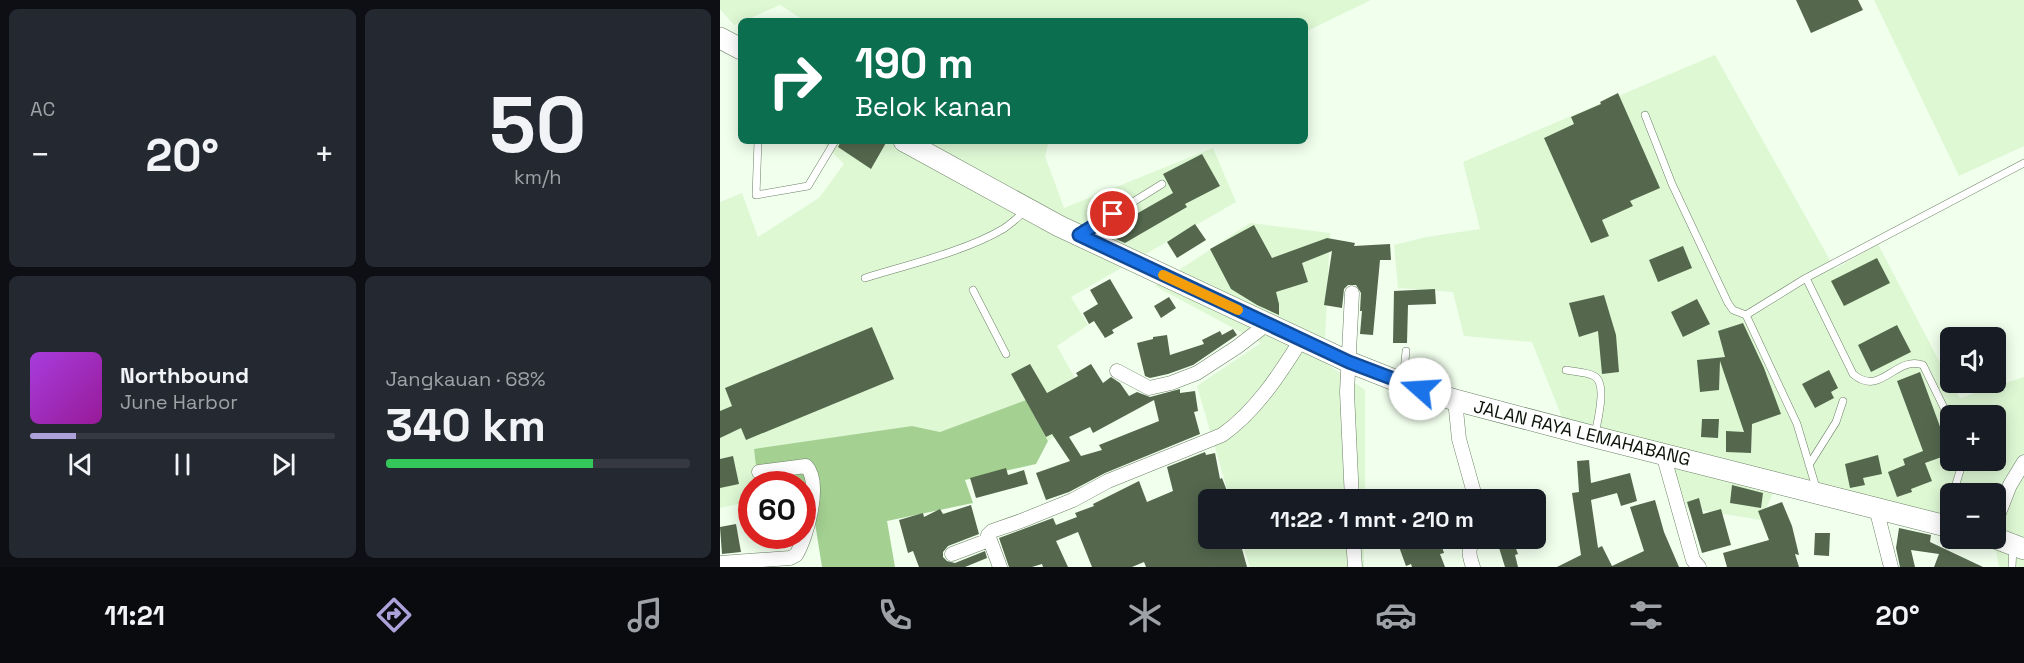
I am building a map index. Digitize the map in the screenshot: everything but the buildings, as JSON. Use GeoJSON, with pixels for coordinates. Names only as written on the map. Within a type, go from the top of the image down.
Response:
{"type":"FeatureCollection","features":[{"type":"Feature","properties":{"kind":"main road"},"geometry":{"type":"LineString","coordinates":[[720,38],[738,47]]}},
{"type":"Feature","properties":{"kind":"main road","name":"JALAN RAYA LEMAHABANG"},"geometry":{"type":"LineString","coordinates":[[909,144],[1079,235],[1349,362],[1402,383],[1455,400],[1595,437],[1940,524]]}},
{"type":"Feature","properties":{"kind":"street"},"geometry":{"type":"LineString","coordinates":[[1351,489],[1347,407],[1352,293]]}},
{"type":"Feature","properties":{"kind":"street"},"geometry":{"type":"LineString","coordinates":[[1117,371],[1149,388],[1171,383],[1197,373],[1267,324]]}},
{"type":"Feature","properties":{"kind":"street"},"geometry":{"type":"LineString","coordinates":[[1000,567],[989,540],[988,535],[992,531],[1073,500],[1108,481],[1222,435],[1236,425],[1271,383],[1301,340]]}},
{"type":"Feature","properties":{"kind":"street"},"geometry":{"type":"LineString","coordinates":[[1455,400],[1459,439],[1473,489]]}},
{"type":"Feature","properties":{"kind":"street"},"geometry":{"type":"LineString","coordinates":[[1663,454],[1692,565]]}},
{"type":"Feature","properties":{"kind":"street"},"geometry":{"type":"LineString","coordinates":[[2006,495],[2024,462]]}},
{"type":"Feature","properties":{"kind":"street"},"geometry":{"type":"LineString","coordinates":[[766,471],[806,466],[810,471]]}},
{"type":"Feature","properties":{"kind":"street"},"geometry":{"type":"LineString","coordinates":[[1876,508],[1891,567]]}},
{"type":"Feature","properties":{"kind":"street"},"geometry":{"type":"LineString","coordinates":[[952,555],[989,540]]}},
{"type":"Feature","properties":{"kind":"street"},"geometry":{"type":"LineString","coordinates":[[720,563],[790,558],[796,555],[799,549]]}},
{"type":"Feature","properties":{"kind":"street"},"geometry":{"type":"LineString","coordinates":[[1354,549],[1355,567]]}},
{"type":"Feature","properties":{"kind":"street"},"geometry":{"type":"LineString","coordinates":[[1468,549],[1473,567]]}},
{"type":"Feature","properties":{"kind":"lane"},"geometry":{"type":"LineString","coordinates":[[1645,115],[1672,184],[1728,303],[1734,310],[1746,315],[1797,424],[1817,493]]}},
{"type":"Feature","properties":{"kind":"lane"},"geometry":{"type":"LineString","coordinates":[[758,144],[756,195],[808,186],[833,144]]}},
{"type":"Feature","properties":{"kind":"lane"},"geometry":{"type":"LineString","coordinates":[[1746,315],[1806,278],[2024,163]]}},
{"type":"Feature","properties":{"kind":"lane"},"geometry":{"type":"LineString","coordinates":[[1079,235],[1162,184]]}},
{"type":"Feature","properties":{"kind":"lane"},"geometry":{"type":"LineString","coordinates":[[865,278],[926,260],[980,240],[1004,229],[1027,209]]}},
{"type":"Feature","properties":{"kind":"lane"},"geometry":{"type":"LineString","coordinates":[[1806,278],[1853,374],[1868,383],[1910,363],[1923,365],[1943,405]]}},
{"type":"Feature","properties":{"kind":"lane"},"geometry":{"type":"LineString","coordinates":[[973,290],[1006,354]]}},
{"type":"Feature","properties":{"kind":"lane"},"geometry":{"type":"LineString","coordinates":[[1402,383],[1406,351]]}},
{"type":"Feature","properties":{"kind":"lane"},"geometry":{"type":"LineString","coordinates":[[1566,370],[1594,376],[1601,385],[1602,393],[1595,437]]}},
{"type":"Feature","properties":{"kind":"lane"},"geometry":{"type":"LineString","coordinates":[[1809,465],[1836,422],[1843,402]]}},
{"type":"Feature","properties":{"kind":"lane"},"geometry":{"type":"LineString","coordinates":[[2011,544],[2012,567]]}},
{"type":"Feature","properties":{"kind":"shaded area"},"geometry":{"type":"Polygon","coordinates":[[[720,0],[1371,0],[1308,31],[1308,18],[800,18],[780,5],[750,18],[738,18],[738,23],[734,25],[720,9],[720,0]]]}},
{"type":"Feature","properties":{"kind":"shaded area"},"geometry":{"type":"Polygon","coordinates":[[[1874,0],[2024,0],[2024,146],[1959,176],[1874,0]]]}},
{"type":"Feature","properties":{"kind":"shaded area"},"geometry":{"type":"Polygon","coordinates":[[[1715,55],[1835,269],[1878,244],[1940,363],[1940,393],[1957,393],[1960,398],[1975,393],[2006,393],[2006,383],[2024,377],[2024,567],[1999,567],[1996,551],[1989,549],[2006,549],[2006,483],[1940,483],[1940,536],[1774,491],[1761,520],[1687,508],[1673,467],[1569,435],[1532,342],[1464,336],[1453,292],[1398,288],[1394,245],[1426,237],[1480,229],[1463,162],[1715,55]]]}},
{"type":"Feature","properties":{"kind":"shaded area"},"geometry":{"type":"Polygon","coordinates":[[[825,144],[1048,144],[1045,156],[1064,208],[1213,148],[1236,202],[1071,297],[1088,325],[1057,346],[1095,414],[1048,441],[1026,400],[940,432],[912,426],[754,450],[756,471],[738,471],[738,504],[720,508],[720,202],[742,193],[758,237],[819,198],[844,164],[825,144]]]}},
{"type":"Feature","properties":{"kind":"shaded area"},"geometry":{"type":"Polygon","coordinates":[[[1250,223],[1330,233],[1324,362],[1365,390],[1365,489],[1227,489],[1197,386],[1261,343],[1155,286],[1250,223]]]}},
{"type":"Feature","properties":{"kind":"shaded area"},"geometry":{"type":"Polygon","coordinates":[[[1244,549],[1364,549],[1364,567],[1250,567],[1244,549]]]}},
{"type":"Feature","properties":{"kind":"green space"},"geometry":{"type":"Polygon","coordinates":[[[1026,400],[1048,441],[1036,464],[965,480],[973,503],[887,521],[895,567],[822,567],[816,529],[816,471],[757,471],[754,449],[912,426],[940,432],[1026,400]]]}},
{"type":"Feature","properties":{"kind":"slow traffic"},"geometry":{"type":"LineString","coordinates":[[1163,275],[1238,310]]}},
{"type":"Feature","properties":{"kind":"route"},"geometry":{"type":"LineString","coordinates":[[1113,214],[1079,235],[1349,362],[1420,389]]}}]}
